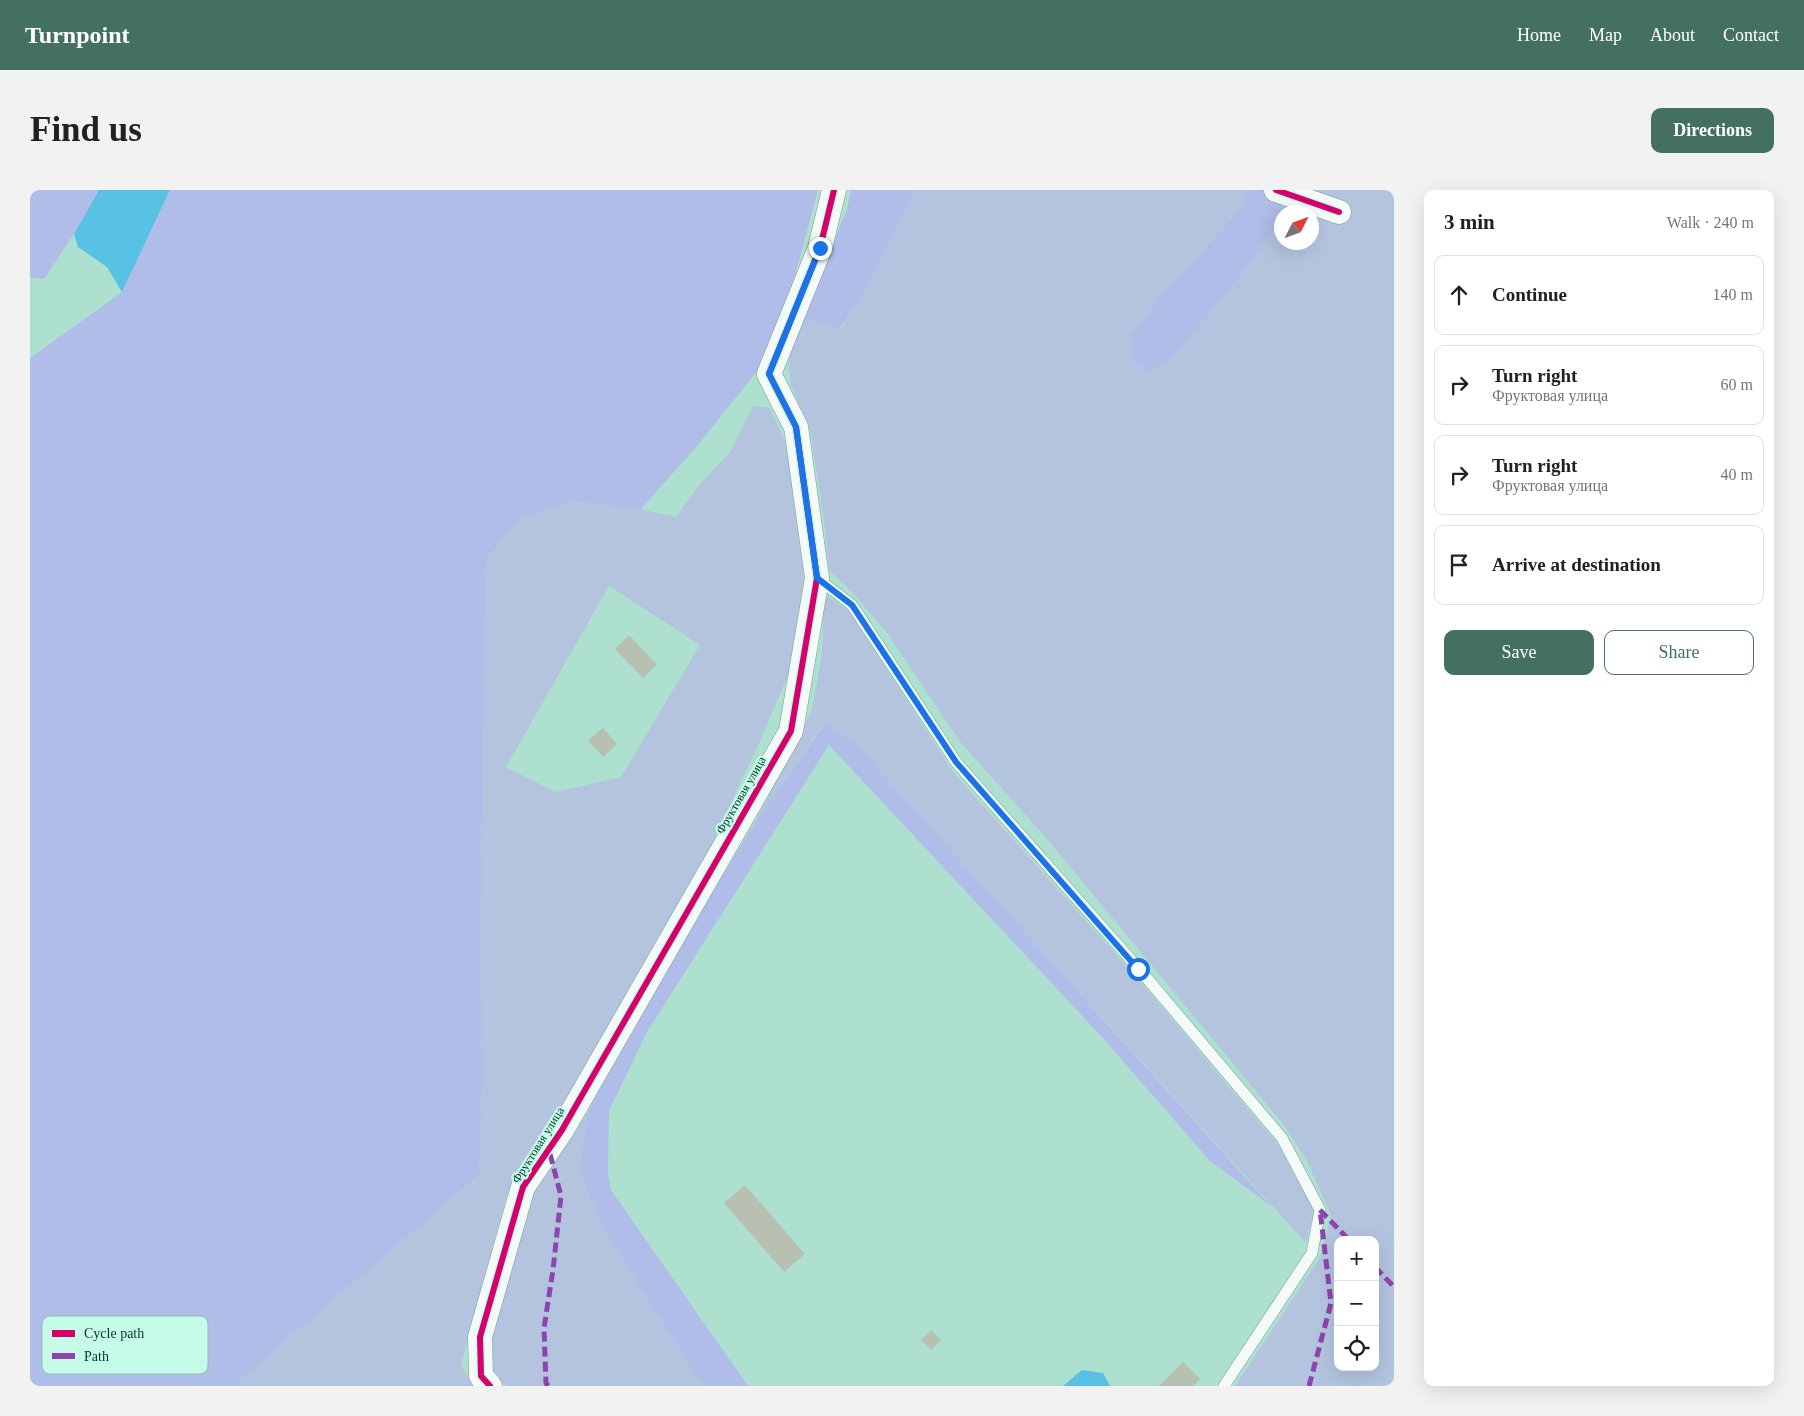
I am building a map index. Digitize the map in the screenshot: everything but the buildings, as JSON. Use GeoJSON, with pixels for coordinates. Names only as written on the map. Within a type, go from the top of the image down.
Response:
{"type":"FeatureCollection","features":[{"type":"Feature","properties":{"kind":"street","name":"Фруктовая улица"},"geometry":{"type":"LineString","coordinates":[[486,1381],[480,1337],[523,1187],[562,1130],[791,731],[817,578],[796,427],[769,374],[820,248],[834,190]]}},
{"type":"Feature","properties":{"kind":"street"},"geometry":{"type":"LineString","coordinates":[[1276,190],[1339,212]]}},
{"type":"Feature","properties":{"kind":"lane"},"geometry":{"type":"LineString","coordinates":[[817,578],[852,605],[956,762],[1138,969],[1282,1138],[1320,1210],[1312,1253],[1224,1386]]}},
{"type":"Feature","properties":{"kind":"shaded area"},"geometry":{"type":"Polygon","coordinates":[[[30,190],[99,190],[74,234],[44,279],[30,278],[30,190]]]}},
{"type":"Feature","properties":{"kind":"shaded area"},"geometry":{"type":"Polygon","coordinates":[[[99,190],[170,190],[122,292],[107,267],[78,247],[74,234],[99,190]]]}},
{"type":"Feature","properties":{"kind":"shaded area"},"geometry":{"type":"Polygon","coordinates":[[[170,190],[818,190],[795,276],[762,365],[697,446],[641,509],[571,501],[520,520],[487,558],[481,868],[482,1087],[479,1175],[238,1381],[244,1386],[30,1386],[30,358],[122,292],[170,190]]]}},
{"type":"Feature","properties":{"kind":"shaded area"},"geometry":{"type":"Polygon","coordinates":[[[851,190],[916,190],[859,302],[839,329],[803,319],[847,209],[851,190]]]}},
{"type":"Feature","properties":{"kind":"shaded area"},"geometry":{"type":"Polygon","coordinates":[[[916,190],[1244,190],[1243,206],[1173,283],[1228,292],[1274,230],[1274,250],[1319,250],[1319,205],[1282,205],[1283,190],[1394,190],[1394,1386],[1235,1386],[1321,1256],[1331,1215],[1306,1159],[1283,1124],[1048,840],[961,743],[887,633],[854,594],[829,570],[824,521],[810,429],[791,385],[788,359],[803,319],[840,329],[859,302],[916,190]]]}},
{"type":"Feature","properties":{"kind":"shaded area"},"geometry":{"type":"Polygon","coordinates":[[[1244,190],[1283,190],[1282,205],[1274,205],[1274,230],[1228,292],[1169,360],[1148,373],[1131,359],[1131,334],[1173,283],[1243,206],[1244,190]]]}},
{"type":"Feature","properties":{"kind":"shaded area"},"geometry":{"type":"Polygon","coordinates":[[[753,406],[770,408],[790,453],[806,574],[794,661],[760,741],[713,842],[548,1133],[507,1194],[461,1365],[474,1386],[244,1386],[237,1381],[479,1175],[482,1087],[481,868],[487,558],[520,520],[571,501],[641,509],[676,517],[701,483],[730,452],[753,406]],[[609,586],[506,767],[556,792],[621,777],[700,645],[609,586]]]}},
{"type":"Feature","properties":{"kind":"shaded area"},"geometry":{"type":"Polygon","coordinates":[[[823,593],[849,611],[953,772],[1137,978],[1279,1146],[1314,1210],[1306,1243],[1096,1011],[824,723],[754,824],[812,710],[822,654],[823,593]]]}},
{"type":"Feature","properties":{"kind":"shaded area"},"geometry":{"type":"Polygon","coordinates":[[[825,723],[855,744],[1271,1206],[1210,1161],[1101,1036],[829,745],[647,1032],[609,1111],[608,1172],[611,1190],[748,1386],[705,1386],[691,1368],[608,1236],[579,1172],[588,1112],[631,1026],[754,824],[825,723]]]}},
{"type":"Feature","properties":{"kind":"shaded area"},"geometry":{"type":"Polygon","coordinates":[[[588,1112],[579,1172],[608,1236],[691,1368],[705,1386],[507,1386],[502,1383],[489,1363],[490,1329],[534,1192],[588,1112]]]}},
{"type":"Feature","properties":{"kind":"shaded area"},"geometry":{"type":"Polygon","coordinates":[[[1082,1370],[1103,1373],[1110,1386],[1063,1386],[1082,1370]]]}},
{"type":"Feature","properties":{"kind":"marked path"},"geometry":{"type":"LineString","coordinates":[[548,1386],[546,1383],[544,1328],[553,1270],[561,1196],[549,1150]]}},
{"type":"Feature","properties":{"kind":"marked path"},"geometry":{"type":"LineString","coordinates":[[1320,1210],[1345,1236]]}},
{"type":"Feature","properties":{"kind":"marked path"},"geometry":{"type":"LineString","coordinates":[[1309,1386],[1331,1303],[1320,1210]]}},
{"type":"Feature","properties":{"kind":"marked path"},"geometry":{"type":"LineString","coordinates":[[1379,1271],[1394,1287]]}},
{"type":"Feature","properties":{"kind":"cycle path"},"geometry":{"type":"LineString","coordinates":[[490,1386],[481,1376],[480,1337],[523,1187],[562,1130],[791,731],[817,578],[796,427],[769,374],[820,248],[834,190]]}},
{"type":"Feature","properties":{"kind":"cycle path"},"geometry":{"type":"LineString","coordinates":[[1276,190],[1339,212]]}},
{"type":"Feature","properties":{"kind":"route"},"geometry":{"type":"LineString","coordinates":[[820,248],[769,374],[796,427],[817,578],[852,605],[956,762],[1138,969]]}}]}
